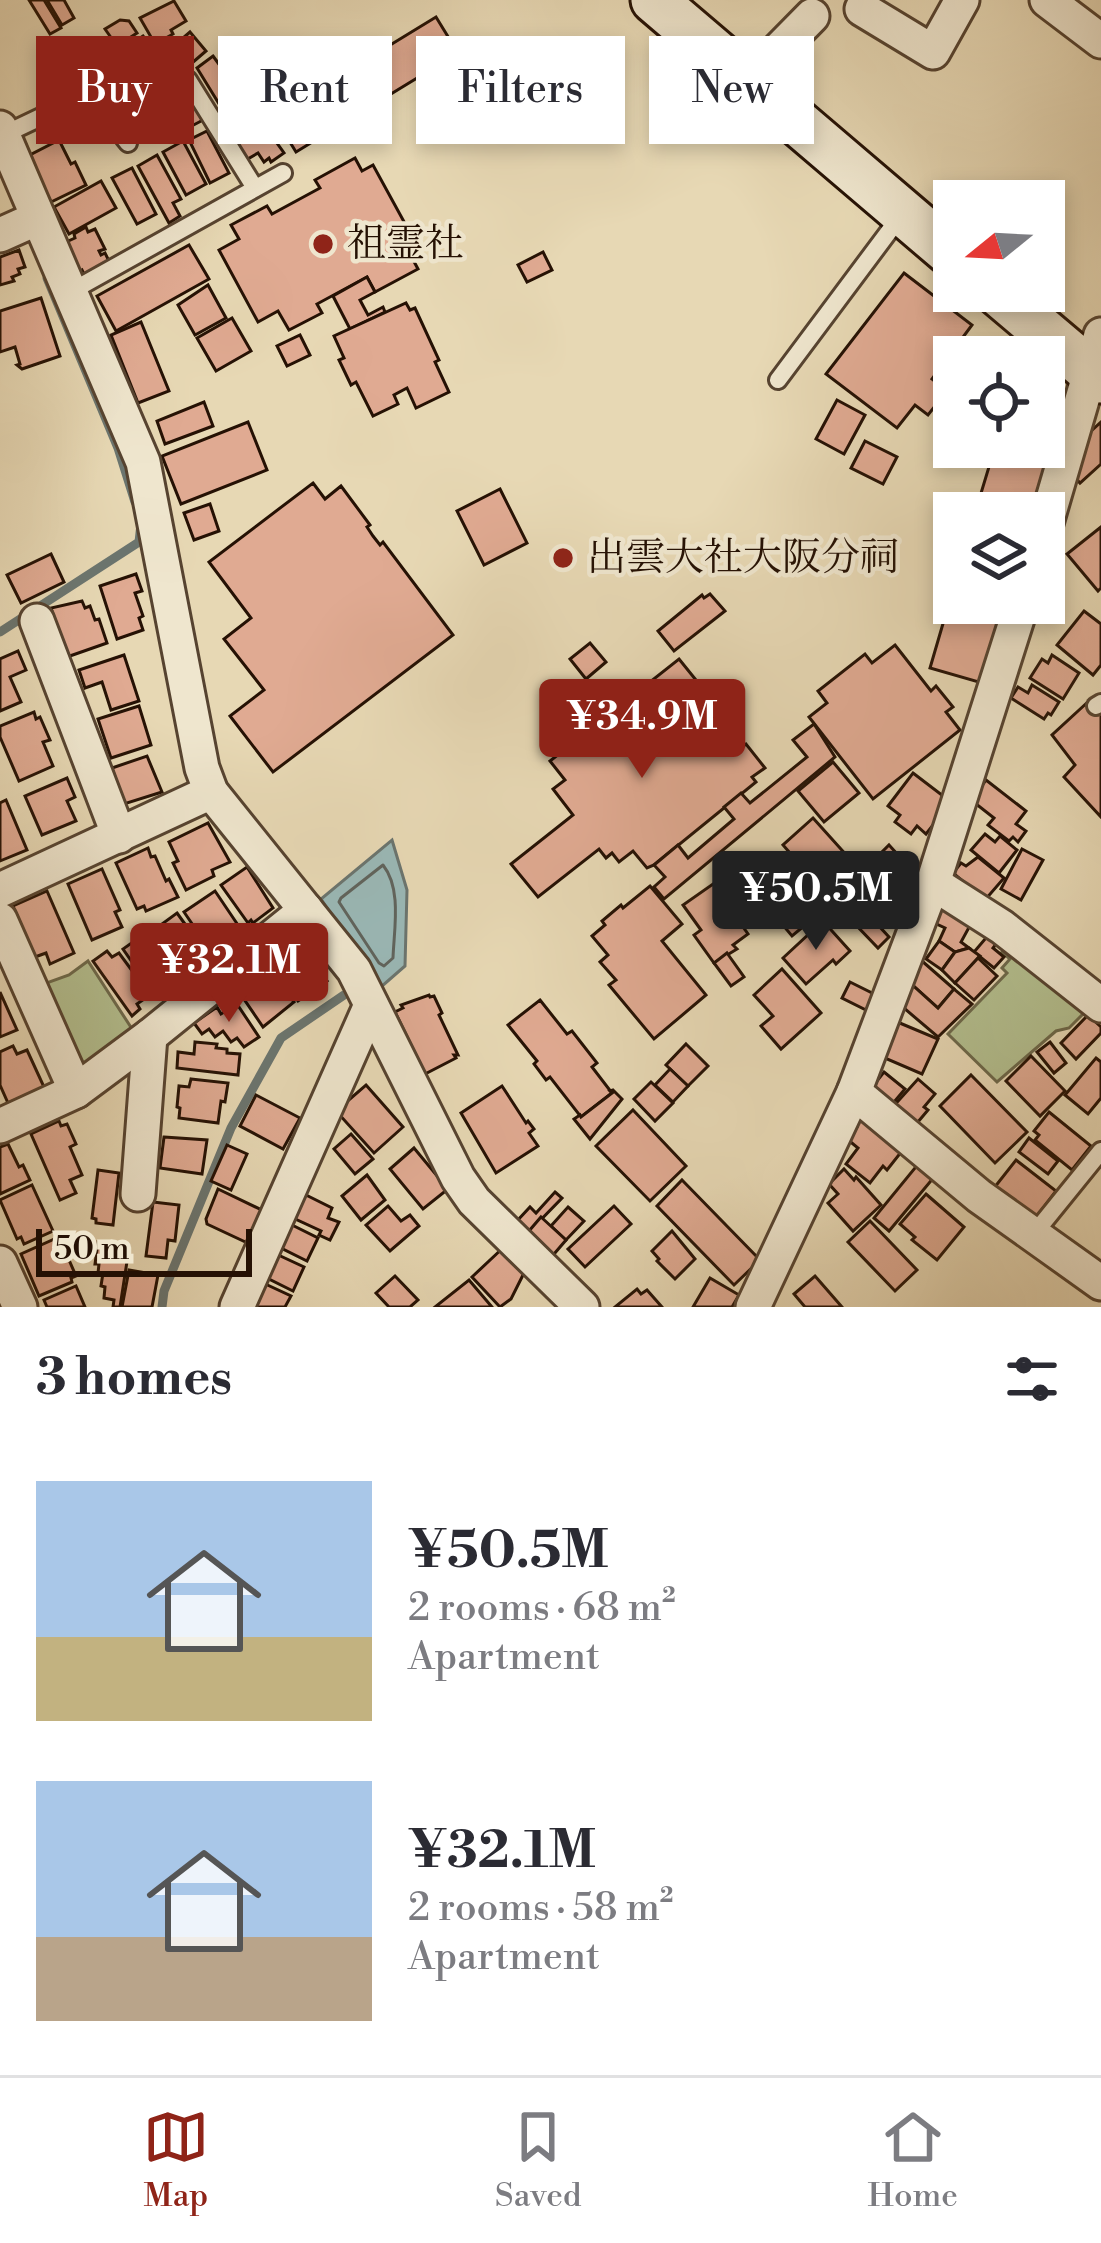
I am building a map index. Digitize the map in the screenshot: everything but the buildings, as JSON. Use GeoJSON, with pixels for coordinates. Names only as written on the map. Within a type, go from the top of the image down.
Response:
{"type":"FeatureCollection","features":[{"type":"Feature","properties":{"kind":"main road"},"geometry":{"type":"LineString","coordinates":[[654,0],[697,36]]}},
{"type":"Feature","properties":{"kind":"main road"},"geometry":{"type":"LineString","coordinates":[[814,137],[933,239]]}},
{"type":"Feature","properties":{"kind":"main road"},"geometry":{"type":"LineString","coordinates":[[1026,312],[1098,362]]}},
{"type":"Feature","properties":{"kind":"street"},"geometry":{"type":"LineString","coordinates":[[862,9],[933,52],[962,0]]}},
{"type":"Feature","properties":{"kind":"street"},"geometry":{"type":"LineString","coordinates":[[1047,0],[1101,41]]}},
{"type":"Feature","properties":{"kind":"street"},"geometry":{"type":"LineString","coordinates":[[792,36],[812,16]]}},
{"type":"Feature","properties":{"kind":"street"},"geometry":{"type":"LineString","coordinates":[[1,132],[143,462],[202,768],[211,792],[354,970],[474,1201],[582,1307]]}},
{"type":"Feature","properties":{"kind":"street"},"geometry":{"type":"LineString","coordinates":[[0,235],[38,218]]}},
{"type":"Feature","properties":{"kind":"street"},"geometry":{"type":"LineString","coordinates":[[1056,492],[1098,362]]}},
{"type":"Feature","properties":{"kind":"street"},"geometry":{"type":"LineString","coordinates":[[38,621],[119,836]]}},
{"type":"Feature","properties":{"kind":"street"},"geometry":{"type":"LineString","coordinates":[[753,1307],[854,1092],[933,883],[1015,624]]}},
{"type":"Feature","properties":{"kind":"street"},"geometry":{"type":"LineString","coordinates":[[0,890],[211,792]]}},
{"type":"Feature","properties":{"kind":"street"},"geometry":{"type":"LineString","coordinates":[[933,883],[1002,927],[1101,1005]]}},
{"type":"Feature","properties":{"kind":"street"},"geometry":{"type":"LineString","coordinates":[[0,1126],[76,1091],[306,910]]}},
{"type":"Feature","properties":{"kind":"street"},"geometry":{"type":"LineString","coordinates":[[0,920],[76,1091]]}},
{"type":"Feature","properties":{"kind":"street"},"geometry":{"type":"LineString","coordinates":[[237,1307],[371,1005]]}},
{"type":"Feature","properties":{"kind":"street"},"geometry":{"type":"LineString","coordinates":[[137,1194],[150,1036]]}},
{"type":"Feature","properties":{"kind":"street"},"geometry":{"type":"LineString","coordinates":[[854,1092],[979,1196],[1101,1283]]}},
{"type":"Feature","properties":{"kind":"street"},"geometry":{"type":"LineString","coordinates":[[0,1263],[20,1307]]}},
{"type":"Feature","properties":{"kind":"lane"},"geometry":{"type":"LineString","coordinates":[[194,90],[256,188]]}},
{"type":"Feature","properties":{"kind":"lane"},"geometry":{"type":"LineString","coordinates":[[1,132],[36,117]]}},
{"type":"Feature","properties":{"kind":"lane"},"geometry":{"type":"LineString","coordinates":[[70,292],[283,173]]}},
{"type":"Feature","properties":{"kind":"lane"},"geometry":{"type":"LineString","coordinates":[[778,380],[902,213]]}},
{"type":"Feature","properties":{"kind":"lane"},"geometry":{"type":"LineString","coordinates":[[1033,1235],[1101,1151]]}},
{"type":"Feature","properties":{"kind":"green space"},"geometry":{"type":"Polygon","coordinates":[[[1010,943],[1088,1009],[997,1082],[948,1034],[1007,973],[1002,968],[1010,959],[1002,952],[1010,943]]]}},
{"type":"Feature","properties":{"kind":"green space"},"geometry":{"type":"Polygon","coordinates":[[[88,961],[134,1032],[87,1069],[74,1066],[38,986],[69,975],[88,961]]]}},
{"type":"Feature","properties":{"kind":"water"},"geometry":{"type":"Polygon","coordinates":[[[392,840],[407,890],[405,966],[381,987],[321,899],[392,840]]]}},
{"type":"Feature","properties":{"kind":"waterway"},"geometry":{"type":"LineString","coordinates":[[47,278],[118,448],[135,502]]}},
{"type":"Feature","properties":{"kind":"waterway"},"geometry":{"type":"LineString","coordinates":[[0,632],[139,542],[141,524]]}},
{"type":"Feature","properties":{"kind":"waterway"},"geometry":{"type":"LineString","coordinates":[[162,1307],[164,1291],[231,1128],[281,1038],[344,995]]}},
{"type":"Feature","properties":{"kind":"place","name":"祖霊社"},"geometry":{"type":"Point","coordinates":[323,244]}},
{"type":"Feature","properties":{"kind":"place","name":"出雲大社大阪分祠"},"geometry":{"type":"Point","coordinates":[563,558]}}]}
